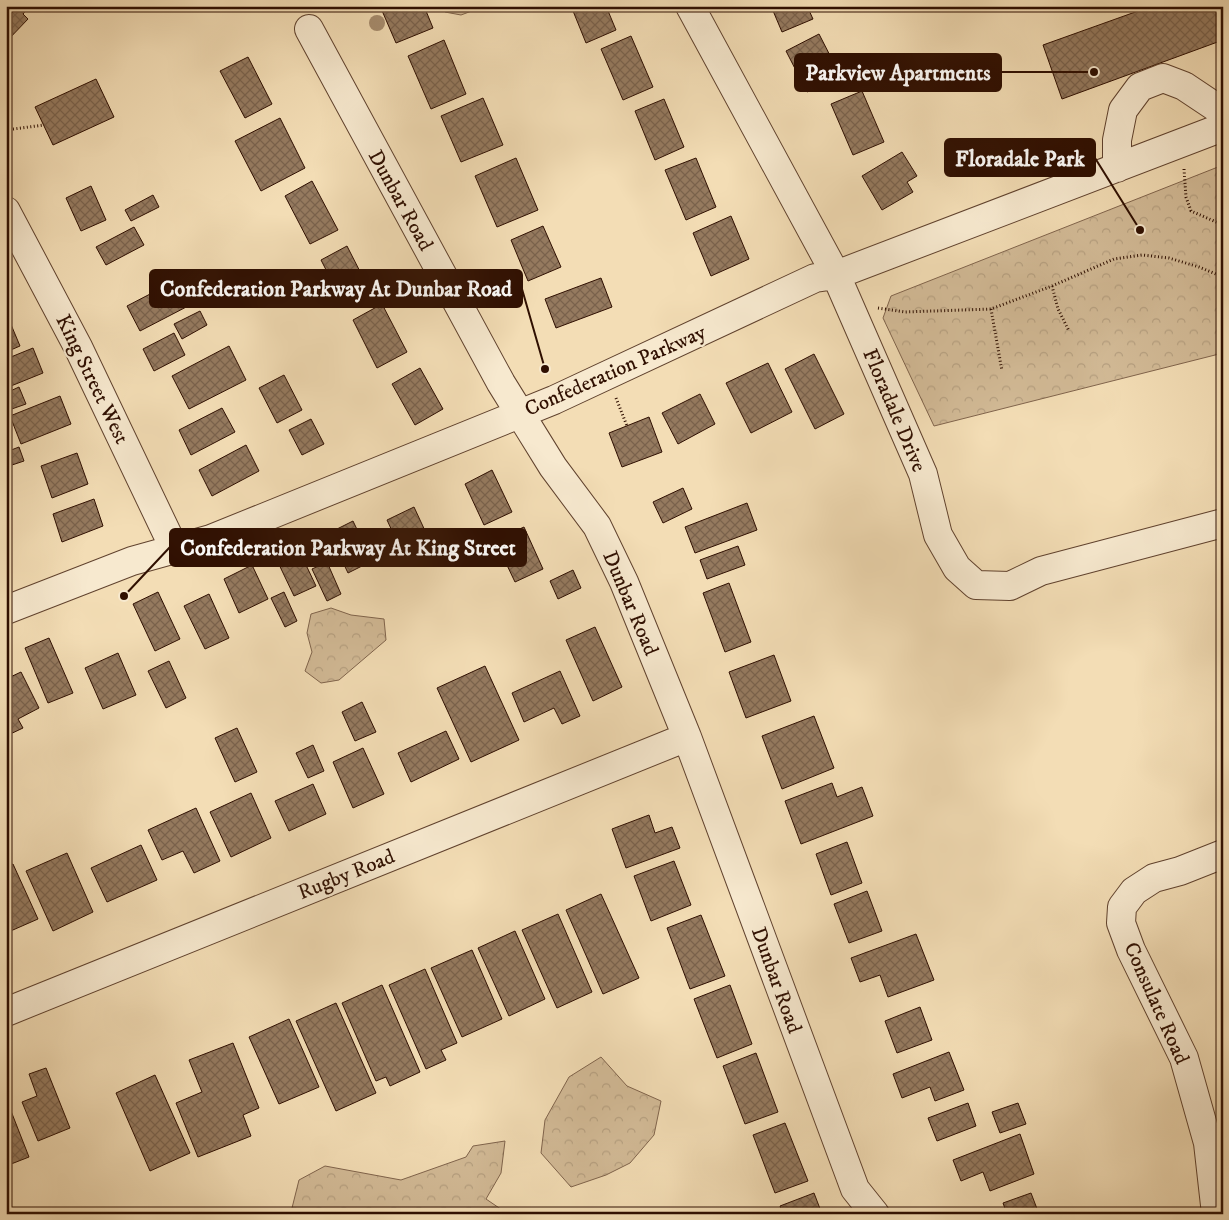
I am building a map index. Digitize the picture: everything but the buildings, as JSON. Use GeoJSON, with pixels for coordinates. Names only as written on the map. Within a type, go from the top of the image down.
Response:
{"type":"FeatureCollection","features":[{"type":"Feature","properties":{"kind":"street","name":"Floradale Drive"},"geometry":{"type":"LineString","coordinates":[[690,6],[836,275],[923,474],[938,535],[957,568],[976,585],[1010,586],[1041,571],[1223,523]]}},
{"type":"Feature","properties":{"kind":"street","name":"Dunbar Road"},"geometry":{"type":"LineString","coordinates":[[308,29],[501,383],[553,467],[597,526],[624,582],[687,737],[855,1189],[875,1214]]}},
{"type":"Feature","properties":{"kind":"street"},"geometry":{"type":"LineString","coordinates":[[1117,168],[1117,140],[1122,110],[1140,87],[1162,78],[1184,86],[1223,112]]}},
{"type":"Feature","properties":{"kind":"street","name":"Confederation Parkway"},"geometry":{"type":"LineString","coordinates":[[6,610],[132,561],[211,539],[554,400],[815,278],[836,275],[1223,127]]}},
{"type":"Feature","properties":{"kind":"street","name":"King Street West"},"geometry":{"type":"LineString","coordinates":[[6,212],[78,347],[174,548]]}},
{"type":"Feature","properties":{"kind":"street","name":"Rugby Road"},"geometry":{"type":"LineString","coordinates":[[6,1012],[687,737]]}},
{"type":"Feature","properties":{"kind":"street","name":"Consulate Road"},"geometry":{"type":"LineString","coordinates":[[1216,1214],[1208,1143],[1184,1058],[1131,950],[1121,923],[1122,907],[1134,891],[1154,878],[1180,871],[1223,854]]}},
{"type":"Feature","properties":{"kind":"path"},"geometry":{"type":"LineString","coordinates":[[6,130],[44,125]]}},
{"type":"Feature","properties":{"kind":"path"},"geometry":{"type":"LineString","coordinates":[[1182,144],[1186,197],[1191,211],[1223,225]]}},
{"type":"Feature","properties":{"kind":"path"},"geometry":{"type":"LineString","coordinates":[[850,305],[905,312],[991,309],[1052,286],[1114,259],[1142,255],[1169,258],[1200,267],[1223,277]]}},
{"type":"Feature","properties":{"kind":"path"},"geometry":{"type":"LineString","coordinates":[[1052,286],[1058,309],[1069,331]]}},
{"type":"Feature","properties":{"kind":"path"},"geometry":{"type":"LineString","coordinates":[[991,309],[1002,371]]}},
{"type":"Feature","properties":{"kind":"path"},"geometry":{"type":"LineString","coordinates":[[614,392],[627,426]]}},
{"type":"Feature","properties":{"kind":"green space"},"geometry":{"type":"Polygon","coordinates":[[[442,6],[485,6],[461,15],[445,12],[442,6]]]}},
{"type":"Feature","properties":{"kind":"green space"},"geometry":{"type":"Polygon","coordinates":[[[1223,165],[1223,353],[934,426],[883,318],[891,296],[1223,165]]]}},
{"type":"Feature","properties":{"kind":"green space"},"geometry":{"type":"Polygon","coordinates":[[[331,608],[351,615],[384,619],[386,640],[339,680],[321,683],[305,671],[312,652],[307,633],[311,614],[331,608]]]}},
{"type":"Feature","properties":{"kind":"green space"},"geometry":{"type":"Polygon","coordinates":[[[601,1057],[627,1086],[661,1101],[654,1135],[630,1163],[606,1175],[571,1187],[541,1153],[545,1120],[569,1077],[601,1057]]]}},
{"type":"Feature","properties":{"kind":"green space"},"geometry":{"type":"Polygon","coordinates":[[[505,1141],[501,1173],[486,1199],[508,1214],[298,1214],[292,1208],[299,1180],[325,1166],[401,1180],[466,1157],[473,1146],[505,1141]]]}},
{"type":"Feature","properties":{"kind":"place","name":"Parkview Apartments"},"geometry":{"type":"Point","coordinates":[1094,72]}},
{"type":"Feature","properties":{"kind":"place","name":"Floradale Park"},"geometry":{"type":"Point","coordinates":[1140,230]}},
{"type":"Feature","properties":{"kind":"place","name":"Confederation Parkway At Dunbar Road"},"geometry":{"type":"Point","coordinates":[545,369]}},
{"type":"Feature","properties":{"kind":"place","name":"Confederation Parkway At King Street"},"geometry":{"type":"Point","coordinates":[124,596]}}]}
